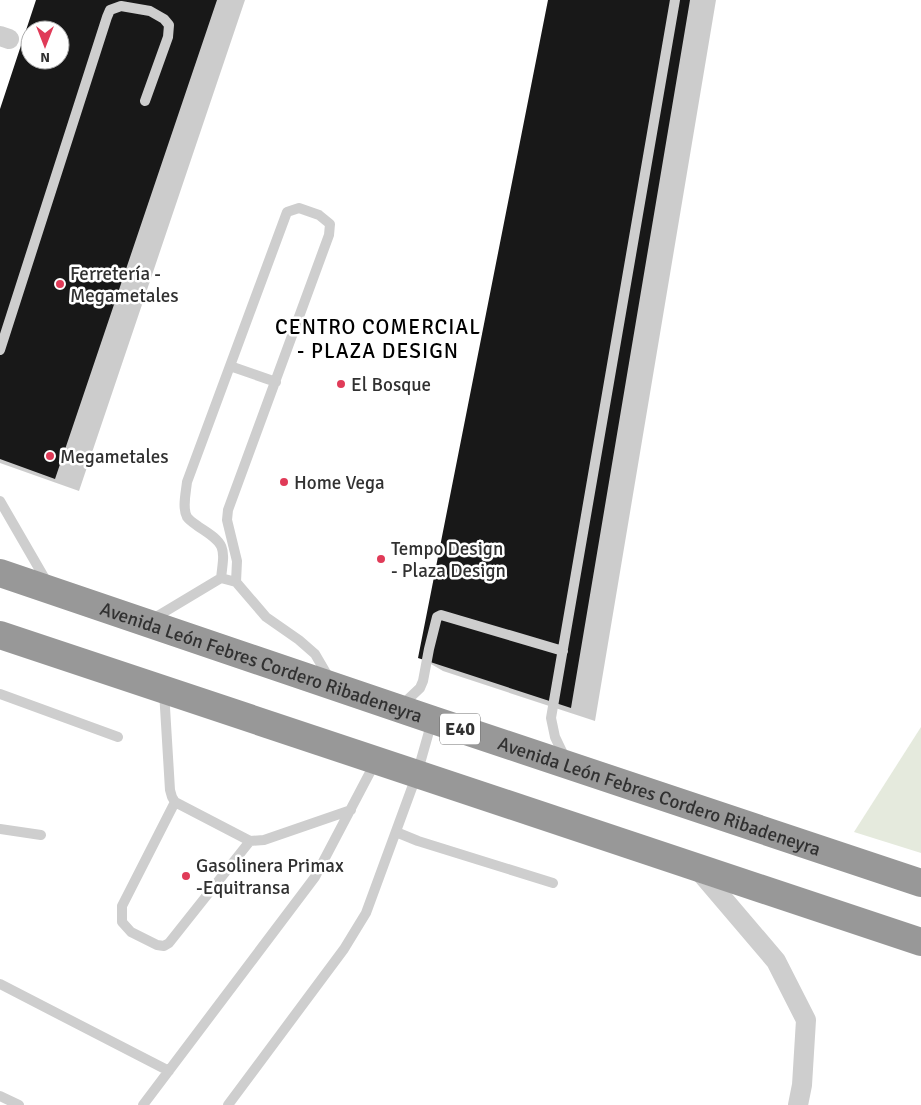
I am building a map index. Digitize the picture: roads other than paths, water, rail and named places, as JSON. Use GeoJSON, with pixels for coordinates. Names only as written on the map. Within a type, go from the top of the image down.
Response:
{"type":"FeatureCollection","features":[{"type":"Feature","properties":{"kind":"highway","name":"Avenida León Febres Cordero Ribadeneyra"},"geometry":{"type":"LineString","coordinates":[[0,573],[921,883]]}},
{"type":"Feature","properties":{"kind":"highway"},"geometry":{"type":"LineString","coordinates":[[0,635],[921,942]]}},
{"type":"Feature","properties":{"kind":"street"},"geometry":{"type":"LineString","coordinates":[[696,867],[776,961],[806,1020],[802,1085],[798,1105]]}},
{"type":"Feature","properties":{"kind":"lane"},"geometry":{"type":"LineString","coordinates":[[568,765],[555,737],[551,718],[675,0]]}},
{"type":"Feature","properties":{"kind":"lane"},"geometry":{"type":"LineString","coordinates":[[0,350],[107,17],[110,10],[121,6],[150,11],[169,25],[168,37],[145,101]]}},
{"type":"Feature","properties":{"kind":"lane"},"geometry":{"type":"LineString","coordinates":[[221,578],[223,556],[220,542],[191,522],[187,516],[185,508],[187,482],[287,212],[299,208],[319,215],[330,224],[329,235],[228,510],[229,533],[237,561],[236,582]]}},
{"type":"Feature","properties":{"kind":"lane"},"geometry":{"type":"LineString","coordinates":[[230,366],[276,382]]}},
{"type":"Feature","properties":{"kind":"lane"},"geometry":{"type":"LineString","coordinates":[[0,501],[52,591]]}},
{"type":"Feature","properties":{"kind":"lane"},"geometry":{"type":"LineString","coordinates":[[215,537],[229,533]]}},
{"type":"Feature","properties":{"kind":"lane"},"geometry":{"type":"LineString","coordinates":[[146,623],[221,578],[236,582],[266,617],[299,640],[315,654],[334,686]]}},
{"type":"Feature","properties":{"kind":"lane"},"geometry":{"type":"LineString","coordinates":[[397,708],[420,688],[437,617],[441,615],[563,651]]}},
{"type":"Feature","properties":{"kind":"lane"},"geometry":{"type":"LineString","coordinates":[[164,690],[170,790],[175,802],[250,841],[264,840],[351,810]]}},
{"type":"Feature","properties":{"kind":"lane"},"geometry":{"type":"LineString","coordinates":[[0,694],[118,737]]}},
{"type":"Feature","properties":{"kind":"lane"},"geometry":{"type":"LineString","coordinates":[[228,1105],[344,949],[366,913],[417,774],[433,720]]}},
{"type":"Feature","properties":{"kind":"lane"},"geometry":{"type":"LineString","coordinates":[[143,1105],[315,877],[376,761]]}},
{"type":"Feature","properties":{"kind":"lane"},"geometry":{"type":"LineString","coordinates":[[175,802],[122,906],[122,922],[131,932],[157,945],[164,946],[169,943],[250,841]]}},
{"type":"Feature","properties":{"kind":"lane"},"geometry":{"type":"LineString","coordinates":[[0,829],[41,835]]}},
{"type":"Feature","properties":{"kind":"lane"},"geometry":{"type":"LineString","coordinates":[[396,832],[418,841],[553,883]]}},
{"type":"Feature","properties":{"kind":"lane"},"geometry":{"type":"LineString","coordinates":[[0,984],[169,1071]]}},
{"type":"Feature","properties":{"kind":"lane"},"geometry":{"type":"LineString","coordinates":[[0,1096],[19,1105]]}},
{"type":"Feature","properties":{"kind":"place","name":"Ferretería - Megametales"},"geometry":{"type":"Point","coordinates":[60,284]}},
{"type":"Feature","properties":{"kind":"place","name":"El Bosque"},"geometry":{"type":"Point","coordinates":[341,384]}},
{"type":"Feature","properties":{"kind":"place","name":"Megametales"},"geometry":{"type":"Point","coordinates":[50,456]}},
{"type":"Feature","properties":{"kind":"place","name":"Home Vega"},"geometry":{"type":"Point","coordinates":[284,482]}},
{"type":"Feature","properties":{"kind":"place","name":"Tempo Design - Plaza Design"},"geometry":{"type":"Point","coordinates":[381,559]}},
{"type":"Feature","properties":{"kind":"place","name":"Gasolinera Primax -Equitransa"},"geometry":{"type":"Point","coordinates":[186,876]}},
{"type":"Feature","properties":{"kind":"district","name":"CENTRO COMERCIAL - PLAZA DESIGN"},"geometry":{"type":"Point","coordinates":[378,339]}}]}
